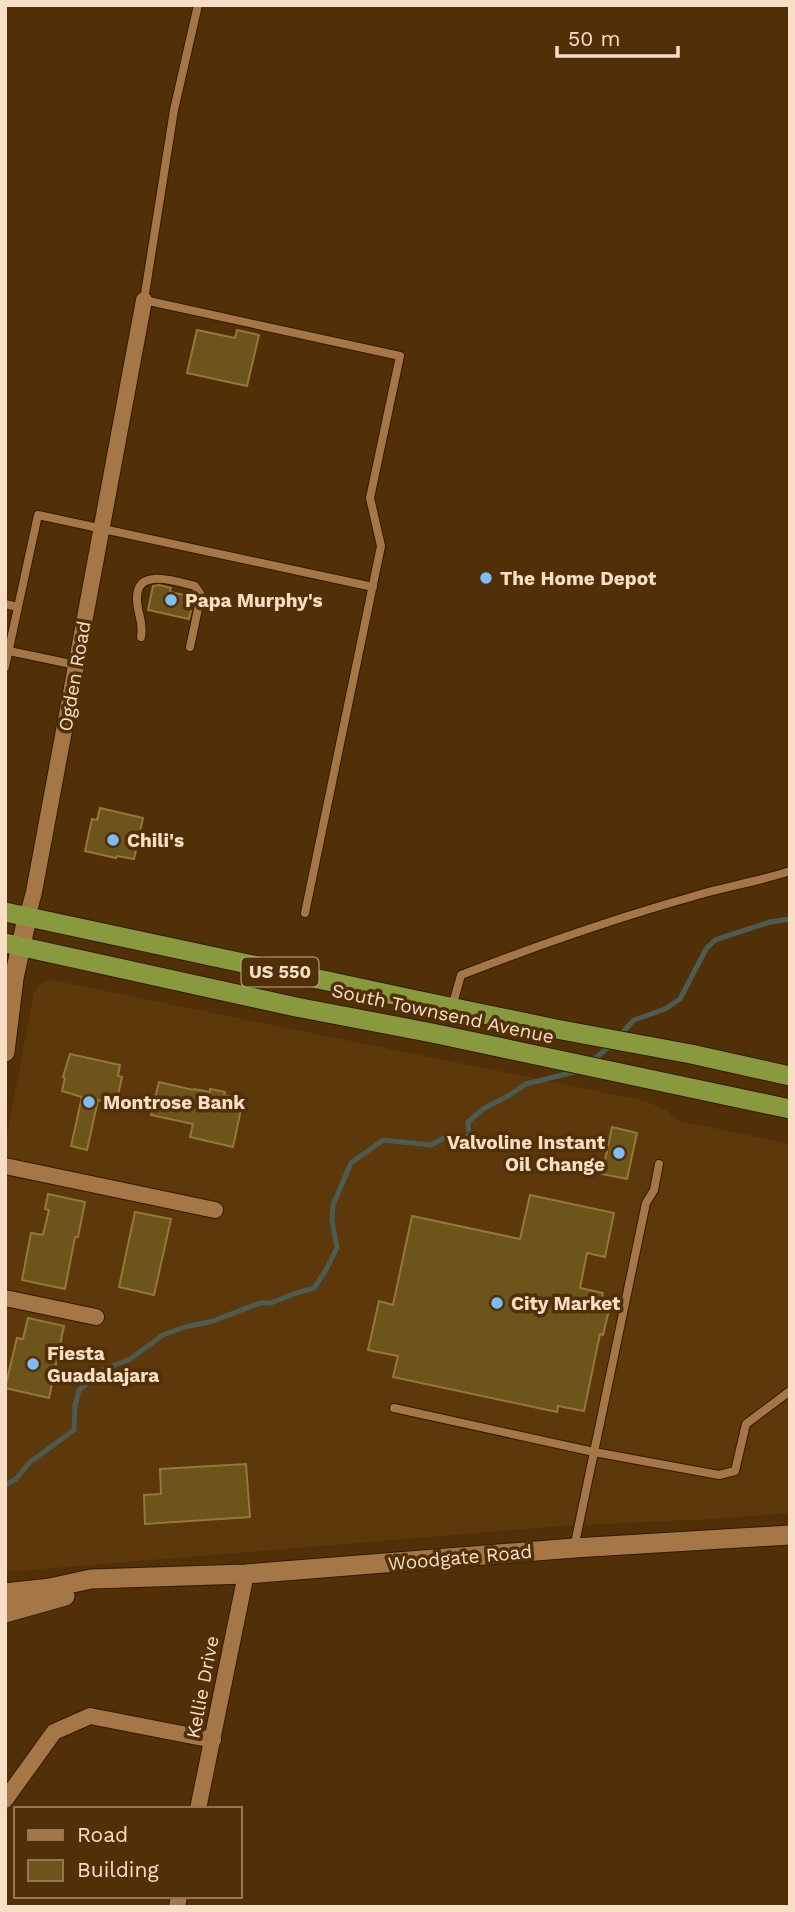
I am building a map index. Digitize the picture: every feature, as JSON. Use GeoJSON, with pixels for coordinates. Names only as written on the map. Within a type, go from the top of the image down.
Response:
{"type":"FeatureCollection","features":[{"type":"Feature","properties":{"kind":"highway","name":"South Townsend Avenue"},"geometry":{"type":"LineString","coordinates":[[5,912],[556,1030],[691,1054],[790,1076]]}},
{"type":"Feature","properties":{"kind":"highway","name":"South Townsend Avenue"},"geometry":{"type":"LineString","coordinates":[[13,945],[282,1004],[790,1109]]}},
{"type":"Feature","properties":{"kind":"street","name":"Ogden Road"},"geometry":{"type":"LineString","coordinates":[[5,1052],[14,978],[13,945],[27,918],[34,892],[144,300]]}},
{"type":"Feature","properties":{"kind":"street"},"geometry":{"type":"LineString","coordinates":[[5,1166],[215,1210]]}},
{"type":"Feature","properties":{"kind":"street"},"geometry":{"type":"LineString","coordinates":[[5,1298],[96,1317]]}},
{"type":"Feature","properties":{"kind":"street","name":"Woodgate Road"},"geometry":{"type":"LineString","coordinates":[[5,1593],[50,1588],[91,1579],[246,1574],[574,1548],[790,1535]]}},
{"type":"Feature","properties":{"kind":"street","name":"Kellie Drive"},"geometry":{"type":"LineString","coordinates":[[198,1807],[246,1574]]}},
{"type":"Feature","properties":{"kind":"street","name":"Woodgate Road"},"geometry":{"type":"LineString","coordinates":[[5,1613],[130,1579]]}},
{"type":"Feature","properties":{"kind":"street"},"geometry":{"type":"LineString","coordinates":[[5,1800],[54,1732],[90,1716],[213,1740]]}},
{"type":"Feature","properties":{"kind":"lane"},"geometry":{"type":"LineString","coordinates":[[196,8],[174,110],[144,300],[400,356],[370,498],[381,546],[305,913]]}},
{"type":"Feature","properties":{"kind":"lane"},"geometry":{"type":"LineString","coordinates":[[5,667],[38,515],[373,587]]}},
{"type":"Feature","properties":{"kind":"lane"},"geometry":{"type":"LineString","coordinates":[[141,637],[143,626],[136,598],[139,588],[145,580],[156,578],[180,582],[195,586],[201,596],[190,648]]}},
{"type":"Feature","properties":{"kind":"lane"},"geometry":{"type":"LineString","coordinates":[[5,604],[18,607]]}},
{"type":"Feature","properties":{"kind":"lane"},"geometry":{"type":"LineString","coordinates":[[9,651],[76,665]]}},
{"type":"Feature","properties":{"kind":"lane"},"geometry":{"type":"LineString","coordinates":[[452,1007],[461,975],[573,934],[692,896],[790,871]]}},
{"type":"Feature","properties":{"kind":"lane"},"geometry":{"type":"LineString","coordinates":[[574,1548],[646,1203],[654,1190],[659,1164]]}},
{"type":"Feature","properties":{"kind":"lane"},"geometry":{"type":"LineString","coordinates":[[394,1408],[594,1452],[719,1475],[735,1471],[746,1424],[790,1391]]}},
{"type":"Feature","properties":{"kind":"shaded area"},"geometry":{"type":"Polygon","coordinates":[[[51,980],[645,1101],[666,1110],[675,1120],[790,1144],[790,1513],[561,1526],[5,1572],[5,1144],[34,993],[40,984],[51,980]]]}},
{"type":"Feature","properties":{"kind":"building"},"geometry":{"type":"Polygon","coordinates":[[[197,330],[235,338],[237,330],[259,335],[247,386],[187,373],[197,330]]]}},
{"type":"Feature","properties":{"kind":"building","name":"Papa Murphy's"},"geometry":{"type":"Polygon","coordinates":[[[153,586],[171,588],[170,592],[194,597],[189,619],[148,610],[153,586]]]}},
{"type":"Feature","properties":{"kind":"building","name":"Chili's"},"geometry":{"type":"Polygon","coordinates":[[[100,808],[143,818],[134,859],[85,851],[92,819],[97,820],[100,808]]]}},
{"type":"Feature","properties":{"kind":"building","name":"Montrose Bank"},"geometry":{"type":"Polygon","coordinates":[[[70,1054],[120,1065],[118,1076],[122,1077],[116,1104],[98,1100],[87,1150],[71,1146],[82,1097],[62,1091],[70,1054]]]}},
{"type":"Feature","properties":{"kind":"building"},"geometry":{"type":"Polygon","coordinates":[[[159,1082],[193,1090],[225,1092],[224,1095],[243,1100],[233,1147],[190,1137],[193,1124],[151,1115],[159,1082]]]}},
{"type":"Feature","properties":{"kind":"building","name":"Valvoline Instant Oil Change"},"geometry":{"type":"Polygon","coordinates":[[[612,1127],[637,1133],[627,1179],[602,1174],[612,1127]]]}},
{"type":"Feature","properties":{"kind":"building"},"geometry":{"type":"Polygon","coordinates":[[[48,1194],[85,1202],[65,1289],[22,1280],[31,1233],[43,1235],[49,1210],[45,1209],[48,1194]]]}},
{"type":"Feature","properties":{"kind":"building","name":"City Market"},"geometry":{"type":"Polygon","coordinates":[[[530,1195],[614,1213],[605,1257],[587,1253],[580,1288],[603,1293],[600,1304],[610,1306],[603,1335],[600,1334],[584,1411],[558,1406],[557,1412],[393,1377],[398,1356],[368,1350],[379,1301],[393,1305],[412,1216],[520,1239],[530,1195]]]}},
{"type":"Feature","properties":{"kind":"building"},"geometry":{"type":"Polygon","coordinates":[[[135,1212],[171,1219],[154,1295],[119,1287],[135,1212]]]}},
{"type":"Feature","properties":{"kind":"building","name":"Fiesta Guadalajara"},"geometry":{"type":"Polygon","coordinates":[[[28,1318],[64,1326],[49,1398],[5,1388],[17,1338],[23,1339],[28,1318]]]}},
{"type":"Feature","properties":{"kind":"building"},"geometry":{"type":"Polygon","coordinates":[[[246,1464],[250,1517],[145,1524],[144,1495],[161,1494],[160,1469],[246,1464]]]}},
{"type":"Feature","properties":{"kind":"waterway"},"geometry":{"type":"LineString","coordinates":[[620,1035],[634,1020],[665,1009],[680,999],[706,949],[715,940],[770,922],[790,919]]}},
{"type":"Feature","properties":{"kind":"waterway"},"geometry":{"type":"LineString","coordinates":[[592,1061],[611,1045]]}},
{"type":"Feature","properties":{"kind":"waterway"},"geometry":{"type":"LineString","coordinates":[[5,1485],[16,1479],[30,1462],[74,1430],[75,1405],[79,1390],[105,1369],[130,1359],[163,1335],[314,1288],[337,1248],[332,1221],[333,1205],[351,1163],[383,1140],[431,1145],[446,1137],[454,1137],[462,1143],[469,1134],[468,1122],[483,1109],[526,1084],[578,1071]]}},
{"type":"Feature","properties":{"kind":"place","name":"The Home Depot"},"geometry":{"type":"Point","coordinates":[486,578]}},
{"type":"Feature","properties":{"kind":"place","name":"Papa Murphy's"},"geometry":{"type":"Point","coordinates":[171,600]}},
{"type":"Feature","properties":{"kind":"place","name":"Chili's"},"geometry":{"type":"Point","coordinates":[113,840]}},
{"type":"Feature","properties":{"kind":"place","name":"Montrose Bank"},"geometry":{"type":"Point","coordinates":[89,1102]}},
{"type":"Feature","properties":{"kind":"place","name":"Valvoline Instant Oil Change"},"geometry":{"type":"Point","coordinates":[619,1153]}},
{"type":"Feature","properties":{"kind":"place","name":"City Market"},"geometry":{"type":"Point","coordinates":[497,1303]}},
{"type":"Feature","properties":{"kind":"place","name":"Fiesta Guadalajara"},"geometry":{"type":"Point","coordinates":[33,1364]}}]}
